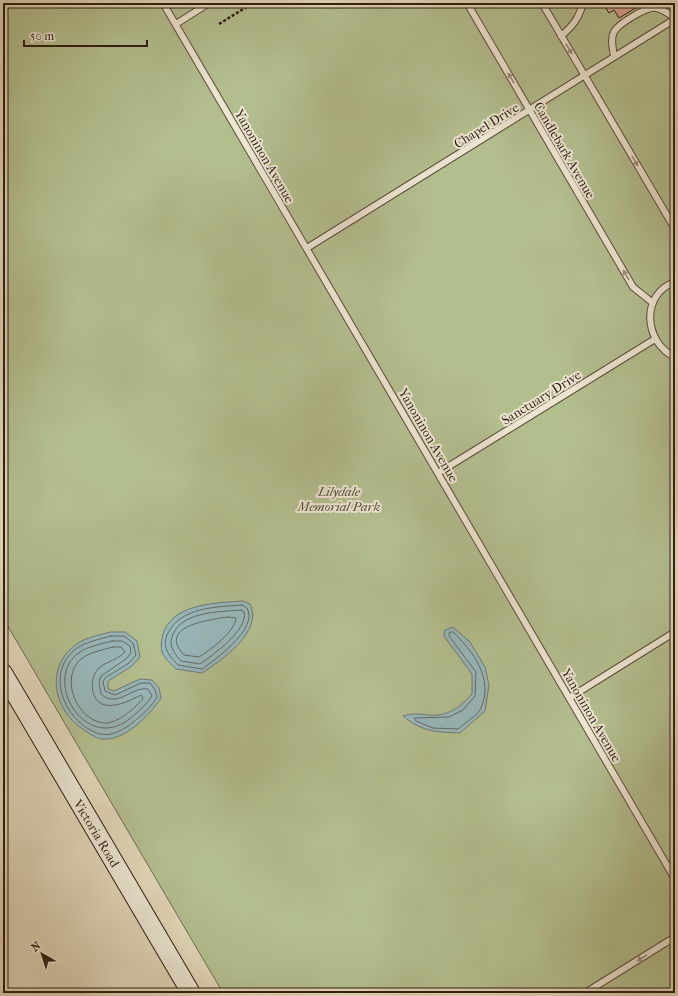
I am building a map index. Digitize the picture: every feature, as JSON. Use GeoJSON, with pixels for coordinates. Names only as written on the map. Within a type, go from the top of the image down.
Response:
{"type":"FeatureCollection","features":[{"type":"Feature","properties":{"kind":"main road","name":"Victoria Road"},"geometry":{"type":"LineString","coordinates":[[3,673],[191,993]]}},
{"type":"Feature","properties":{"kind":"lane","name":"Yanoninon Avenue"},"geometry":{"type":"LineString","coordinates":[[163,3],[675,879]]}},
{"type":"Feature","properties":{"kind":"lane"},"geometry":{"type":"LineString","coordinates":[[176,24],[209,3]]}},
{"type":"Feature","properties":{"kind":"lane","name":"Candlebark Avenue"},"geometry":{"type":"LineString","coordinates":[[467,3],[633,287],[653,303]]}},
{"type":"Feature","properties":{"kind":"lane"},"geometry":{"type":"LineString","coordinates":[[542,3],[675,229]]}},
{"type":"Feature","properties":{"kind":"lane"},"geometry":{"type":"LineString","coordinates":[[561,36],[574,26],[580,14],[583,3]]}},
{"type":"Feature","properties":{"kind":"lane"},"geometry":{"type":"LineString","coordinates":[[614,56],[612,40],[613,33],[619,26],[647,9],[654,7],[661,9],[675,18]]}},
{"type":"Feature","properties":{"kind":"lane","name":"Chapel Drive"},"geometry":{"type":"LineString","coordinates":[[307,248],[675,18]]}},
{"type":"Feature","properties":{"kind":"lane"},"geometry":{"type":"LineString","coordinates":[[675,282],[660,291],[653,303],[650,321],[655,339],[663,349],[675,356]]}},
{"type":"Feature","properties":{"kind":"lane","name":"Sanctuary Drive"},"geometry":{"type":"LineString","coordinates":[[438,473],[655,339]]}},
{"type":"Feature","properties":{"kind":"lane"},"geometry":{"type":"LineString","coordinates":[[569,698],[675,632]]}},
{"type":"Feature","properties":{"kind":"lane"},"geometry":{"type":"LineString","coordinates":[[585,993],[675,937]]}},
{"type":"Feature","properties":{"kind":"path"},"geometry":{"type":"LineString","coordinates":[[219,24],[253,3]]}},
{"type":"Feature","properties":{"kind":"green space","name":"Lilydale Memorial Park"},"geometry":{"type":"Polygon","coordinates":[[[3,3],[675,3],[675,993],[223,993],[3,618],[3,3]]]}},
{"type":"Feature","properties":{"kind":"water"},"geometry":{"type":"Polygon","coordinates":[[[243,601],[250,604],[253,614],[251,624],[246,635],[229,653],[210,668],[202,673],[176,669],[164,657],[161,646],[163,634],[171,620],[179,614],[199,606],[243,601]]]}},
{"type":"Feature","properties":{"kind":"water"},"geometry":{"type":"Polygon","coordinates":[[[453,627],[470,642],[485,667],[489,685],[485,711],[460,733],[423,728],[403,716],[409,714],[441,715],[457,707],[472,694],[472,674],[444,636],[445,630],[453,627]]]}},
{"type":"Feature","properties":{"kind":"water"},"geometry":{"type":"Polygon","coordinates":[[[111,632],[125,632],[137,641],[140,657],[132,666],[108,681],[108,689],[114,691],[140,679],[152,680],[159,688],[161,698],[136,726],[119,736],[110,739],[101,739],[94,737],[84,730],[66,713],[60,702],[56,678],[59,667],[65,656],[74,646],[86,639],[111,632]]]}},
{"type":"Feature","properties":{"kind":"building"},"geometry":{"type":"Polygon","coordinates":[[[603,3],[637,3],[639,6],[619,18],[614,10],[609,13],[603,3]]]}}]}
